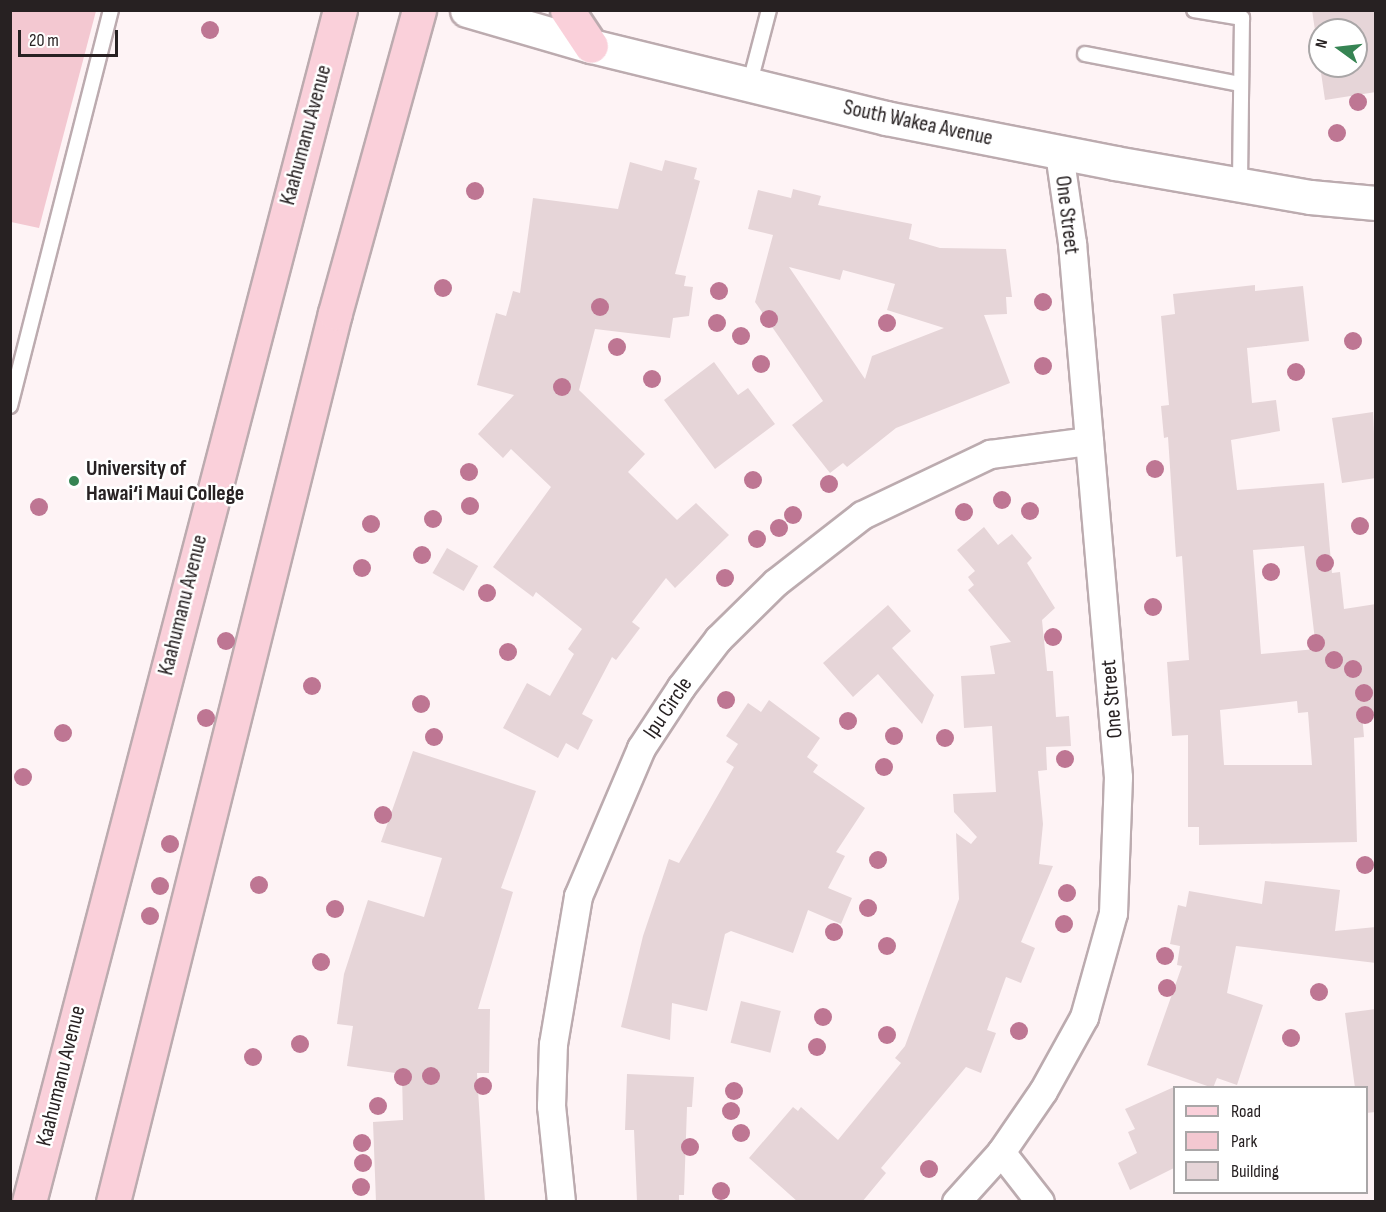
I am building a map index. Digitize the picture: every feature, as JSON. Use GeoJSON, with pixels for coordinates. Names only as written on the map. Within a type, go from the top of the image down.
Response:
{"type":"FeatureCollection","features":[{"type":"Feature","properties":{"kind":"main road","name":"Kaahumanu Avenue"},"geometry":{"type":"LineString","coordinates":[[29,1202],[340,10]]}},
{"type":"Feature","properties":{"kind":"main road"},"geometry":{"type":"LineString","coordinates":[[113,1202],[335,313],[419,10]]}},
{"type":"Feature","properties":{"kind":"main road"},"geometry":{"type":"LineString","coordinates":[[567,10],[591,46]]}},
{"type":"Feature","properties":{"kind":"street","name":"South Wakea Avenue"},"geometry":{"type":"LineString","coordinates":[[467,10],[591,46],[749,86],[1059,153],[1376,203]]}},
{"type":"Feature","properties":{"kind":"street","name":"One Street"},"geometry":{"type":"LineString","coordinates":[[956,1202],[1001,1152],[1043,1091],[1084,1017],[1113,913],[1119,777],[1089,441],[1059,153]]}},
{"type":"Feature","properties":{"kind":"street","name":"Ipu Circle"},"geometry":{"type":"LineString","coordinates":[[561,1202],[551,1106],[553,1044],[578,896],[620,791],[681,687],[718,639],[776,582],[862,515],[990,454],[1089,441]]}},
{"type":"Feature","properties":{"kind":"street"},"geometry":{"type":"LineString","coordinates":[[1001,1152],[1040,1202]]}},
{"type":"Feature","properties":{"kind":"lane"},"geometry":{"type":"LineString","coordinates":[[10,406],[111,10]]}},
{"type":"Feature","properties":{"kind":"lane"},"geometry":{"type":"LineString","coordinates":[[749,86],[769,10]]}},
{"type":"Feature","properties":{"kind":"lane"},"geometry":{"type":"LineString","coordinates":[[1194,10],[1242,18],[1240,183]]}},
{"type":"Feature","properties":{"kind":"lane"},"geometry":{"type":"LineString","coordinates":[[1085,54],[1240,84]]}},
{"type":"Feature","properties":{"kind":"green space"},"geometry":{"type":"Polygon","coordinates":[[[11,10],[96,11],[39,228],[11,222],[11,10]]]}},
{"type":"Feature","properties":{"kind":"building"},"geometry":{"type":"Polygon","coordinates":[[[1312,10],[1376,10],[1376,92],[1325,100],[1322,78],[1368,78],[1368,18],[1313,18],[1312,10]]]}},
{"type":"Feature","properties":{"kind":"building"},"geometry":{"type":"Polygon","coordinates":[[[665,160],[697,168],[694,179],[700,181],[675,274],[686,276],[684,286],[693,287],[689,316],[673,318],[670,338],[595,329],[579,390],[645,454],[628,472],[677,520],[696,503],[729,535],[675,588],[666,578],[632,622],[640,628],[616,660],[612,657],[582,714],[593,720],[578,750],[566,743],[558,758],[503,728],[527,683],[550,696],[574,654],[568,649],[582,629],[536,592],[533,597],[493,567],[551,487],[511,449],[503,458],[478,434],[514,395],[477,385],[496,313],[506,316],[513,291],[520,293],[533,198],[618,209],[630,162],[662,171],[665,160]]]}},
{"type":"Feature","properties":{"kind":"building"},"geometry":{"type":"Polygon","coordinates":[[[793,189],[821,196],[818,205],[912,224],[909,239],[940,248],[1006,249],[1012,297],[1006,297],[1007,314],[984,315],[1010,383],[896,428],[847,467],[843,463],[830,473],[792,425],[823,401],[755,302],[773,235],[748,229],[758,190],[791,198],[793,189]],[[789,267],[865,379],[872,356],[944,328],[887,310],[895,284],[843,270],[840,280],[789,267]]]}},
{"type":"Feature","properties":{"kind":"building"},"geometry":{"type":"Polygon","coordinates":[[[1255,285],[1255,291],[1303,286],[1309,341],[1247,348],[1252,403],[1276,400],[1280,431],[1231,440],[1237,490],[1324,483],[1332,573],[1340,572],[1344,609],[1376,604],[1376,713],[1362,714],[1364,737],[1354,738],[1357,842],[1199,845],[1199,827],[1188,827],[1188,735],[1172,736],[1167,662],[1189,660],[1182,556],[1176,557],[1168,437],[1164,438],[1161,406],[1169,405],[1161,316],[1175,314],[1173,294],[1255,285]],[[1304,546],[1253,550],[1261,654],[1316,649],[1304,546]],[[1297,701],[1220,710],[1224,765],[1312,765],[1308,712],[1298,713],[1297,701]]]}},
{"type":"Feature","properties":{"kind":"building"},"geometry":{"type":"Polygon","coordinates":[[[714,362],[738,395],[748,388],[775,424],[715,469],[664,400],[714,362]]]}},
{"type":"Feature","properties":{"kind":"building"},"geometry":{"type":"Polygon","coordinates":[[[1373,412],[1376,478],[1342,483],[1332,418],[1373,412]]]}},
{"type":"Feature","properties":{"kind":"building"},"geometry":{"type":"Polygon","coordinates":[[[984,527],[998,545],[1012,534],[1032,558],[1027,563],[1055,608],[1042,620],[1047,671],[1053,671],[1056,717],[1069,716],[1071,746],[1046,747],[1047,770],[1038,771],[1043,824],[1039,864],[1053,866],[1021,942],[1035,948],[1021,983],[1006,977],[987,1030],[996,1033],[981,1073],[966,1067],[881,1168],[886,1173],[862,1202],[798,1202],[749,1158],[793,1107],[798,1111],[801,1107],[838,1140],[901,1063],[895,1058],[905,1046],[959,899],[956,833],[971,844],[977,837],[954,812],[953,794],[996,792],[992,726],[964,728],[961,676],[995,674],[990,646],[1011,642],[968,590],[974,585],[968,577],[975,571],[957,550],[984,527]]]}},
{"type":"Feature","properties":{"kind":"building"},"geometry":{"type":"Polygon","coordinates":[[[447,548],[478,566],[464,591],[432,573],[447,548]]]}},
{"type":"Feature","properties":{"kind":"building"},"geometry":{"type":"Polygon","coordinates":[[[888,605],[911,631],[892,648],[934,695],[922,724],[878,674],[853,697],[823,663],[888,605]]]}},
{"type":"Feature","properties":{"kind":"building"},"geometry":{"type":"Polygon","coordinates":[[[769,700],[820,738],[807,757],[818,765],[813,772],[865,808],[836,852],[845,856],[828,888],[852,898],[841,924],[808,910],[793,953],[731,931],[725,934],[707,1011],[672,1003],[670,1040],[621,1027],[643,936],[669,859],[679,863],[734,767],[726,762],[738,744],[726,736],[748,703],[761,712],[769,700]]]}},
{"type":"Feature","properties":{"kind":"building"},"geometry":{"type":"Polygon","coordinates":[[[413,751],[536,791],[501,888],[513,892],[478,1009],[490,1009],[489,1073],[477,1073],[485,1202],[376,1202],[373,1122],[403,1120],[402,1074],[347,1066],[353,1026],[337,1024],[344,974],[368,900],[424,917],[442,858],[381,842],[413,751]]]}},
{"type":"Feature","properties":{"kind":"building"},"geometry":{"type":"Polygon","coordinates":[[[1265,881],[1340,890],[1335,931],[1376,927],[1376,963],[1236,946],[1227,993],[1263,1005],[1237,1085],[1217,1078],[1214,1086],[1207,1086],[1147,1065],[1182,966],[1177,965],[1180,946],[1170,944],[1178,905],[1186,907],[1189,891],[1262,904],[1265,881]]]}},
{"type":"Feature","properties":{"kind":"building"},"geometry":{"type":"Polygon","coordinates":[[[741,1001],[781,1011],[770,1053],[731,1043],[741,1001]]]}},
{"type":"Feature","properties":{"kind":"building"},"geometry":{"type":"Polygon","coordinates":[[[1376,1009],[1376,1112],[1368,1113],[1368,1086],[1355,1086],[1345,1013],[1376,1009]]]}},
{"type":"Feature","properties":{"kind":"building"},"geometry":{"type":"Polygon","coordinates":[[[627,1074],[694,1077],[692,1107],[687,1107],[684,1195],[679,1195],[679,1202],[637,1202],[634,1130],[625,1130],[627,1074]]]}},
{"type":"Feature","properties":{"kind":"building"},"geometry":{"type":"Polygon","coordinates":[[[1173,1087],[1173,1168],[1130,1190],[1118,1163],[1137,1153],[1128,1132],[1135,1129],[1125,1109],[1173,1087]]]}},
{"type":"Feature","properties":{"kind":"place","name":"University of Hawai‘i Maui College"},"geometry":{"type":"Point","coordinates":[74,481]}}]}
